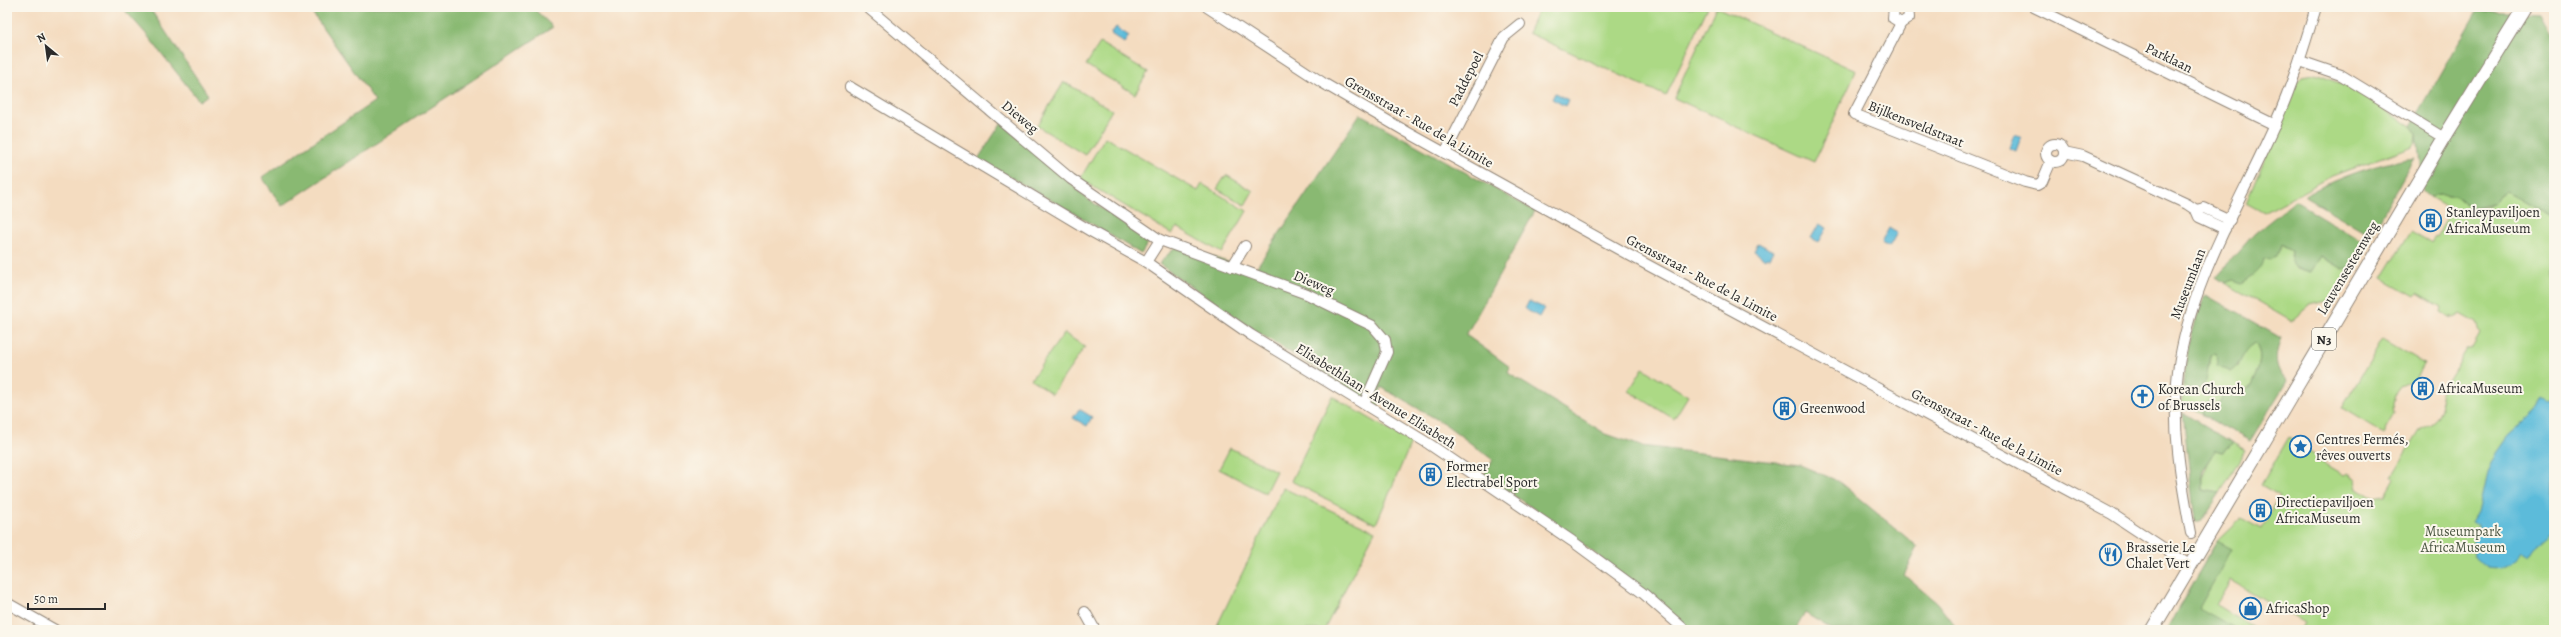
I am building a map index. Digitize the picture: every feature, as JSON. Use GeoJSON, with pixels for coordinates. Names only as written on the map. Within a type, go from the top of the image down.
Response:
{"type":"FeatureCollection","features":[{"type":"Feature","properties":{"kind":"main road","name":"Leuvensesteenweg"},"geometry":{"type":"LineString","coordinates":[[2152,630],[2189,565],[2444,138],[2525,7]]}},
{"type":"Feature","properties":{"kind":"street","name":"Dieweg"},"geometry":{"type":"LineString","coordinates":[[867,7],[1071,179],[1160,240],[1307,294],[1357,317],[1378,331],[1386,343],[1386,358],[1364,404]]}},
{"type":"Feature","properties":{"kind":"street","name":"Grensstraat - Rue de la Limite"},"geometry":{"type":"LineString","coordinates":[[1207,7],[1323,83],[1444,153],[2112,514],[2189,565]]}},
{"type":"Feature","properties":{"kind":"street"},"geometry":{"type":"LineString","coordinates":[[1894,7],[1893,18],[1902,22]]}},
{"type":"Feature","properties":{"kind":"street","name":"Bijlkensveldstraat"},"geometry":{"type":"LineString","coordinates":[[1908,7],[1910,18],[1902,22],[1854,114],[2025,182],[2037,185],[2042,182],[2051,161],[2046,153],[2051,145],[2061,146],[2064,152],[2083,156],[2196,210],[2200,217],[2227,224]]}},
{"type":"Feature","properties":{"kind":"street","name":"Parklaan"},"geometry":{"type":"LineString","coordinates":[[2034,7],[2053,11],[2275,125]]}},
{"type":"Feature","properties":{"kind":"street","name":"Museumlaan"},"geometry":{"type":"LineString","coordinates":[[2191,533],[2176,438],[2178,372],[2194,300],[2227,224],[2275,125],[2300,61],[2316,7]]}},
{"type":"Feature","properties":{"kind":"street","name":"Paddepoel"},"geometry":{"type":"LineString","coordinates":[[1444,153],[1504,37],[1520,24]]}},
{"type":"Feature","properties":{"kind":"street"},"geometry":{"type":"LineString","coordinates":[[2300,61],[2341,75],[2444,138]]}},
{"type":"Feature","properties":{"kind":"street","name":"Elisabethlaan - Avenue Elisabeth"},"geometry":{"type":"LineString","coordinates":[[850,87],[1094,234],[1146,262],[1251,335],[1429,444],[1572,541],[1644,594],[1685,630]]}},
{"type":"Feature","properties":{"kind":"street"},"geometry":{"type":"LineString","coordinates":[[2051,161],[2060,161],[2064,152]]}},
{"type":"Feature","properties":{"kind":"street"},"geometry":{"type":"LineString","coordinates":[[1146,262],[1160,240]]}},
{"type":"Feature","properties":{"kind":"street"},"geometry":{"type":"LineString","coordinates":[[1232,267],[1245,246]]}},
{"type":"Feature","properties":{"kind":"street"},"geometry":{"type":"LineString","coordinates":[[7,603],[55,630]]}},
{"type":"Feature","properties":{"kind":"street"},"geometry":{"type":"LineString","coordinates":[[1085,612],[1095,630]]}},
{"type":"Feature","properties":{"kind":"green space"},"geometry":{"type":"Polygon","coordinates":[[[122,7],[149,7],[208,95],[199,101],[147,35],[122,7]]]}},
{"type":"Feature","properties":{"kind":"green space"},"geometry":{"type":"Polygon","coordinates":[[[308,7],[532,7],[553,27],[282,206],[262,177],[375,101],[308,7]]]}},
{"type":"Feature","properties":{"kind":"green space"},"geometry":{"type":"Polygon","coordinates":[[[1540,7],[1708,7],[1666,96],[1528,33],[1540,7]]]}},
{"type":"Feature","properties":{"kind":"green space"},"geometry":{"type":"Polygon","coordinates":[[[1716,7],[1856,71],[1814,162],[1674,98],[1716,7]]]}},
{"type":"Feature","properties":{"kind":"green space"},"geometry":{"type":"Polygon","coordinates":[[[2477,11],[2540,13],[2554,40],[2554,220],[2506,191],[2493,203],[2470,208],[2455,195],[2439,195],[2430,198],[2423,192],[2417,134],[2411,126],[2477,11]]]}},
{"type":"Feature","properties":{"kind":"green space"},"geometry":{"type":"Polygon","coordinates":[[[1100,43],[1148,72],[1135,94],[1086,65],[1100,43]]]}},
{"type":"Feature","properties":{"kind":"green space"},"geometry":{"type":"Polygon","coordinates":[[[2314,74],[2345,85],[2411,126],[2417,134],[2416,142],[2413,146],[2332,176],[2264,213],[2246,203],[2297,82],[2303,76],[2314,74]]]}},
{"type":"Feature","properties":{"kind":"green space"},"geometry":{"type":"Polygon","coordinates":[[[1064,82],[1112,110],[1085,155],[1037,126],[1064,82]]]}},
{"type":"Feature","properties":{"kind":"green space"},"geometry":{"type":"Polygon","coordinates":[[[1360,114],[1535,211],[1466,335],[1510,367],[1508,373],[1606,434],[1641,446],[1800,465],[1838,481],[1918,547],[1904,575],[1937,603],[1958,630],[1833,630],[1805,613],[1795,630],[1690,630],[1559,525],[1483,476],[1493,460],[1445,424],[1381,387],[1379,407],[1254,330],[1159,264],[1177,245],[1254,271],[1360,114]]]}},
{"type":"Feature","properties":{"kind":"green space"},"geometry":{"type":"Polygon","coordinates":[[[1002,122],[1089,200],[1150,240],[1141,254],[1079,216],[978,159],[1002,122]]]}},
{"type":"Feature","properties":{"kind":"green space"},"geometry":{"type":"Polygon","coordinates":[[[1105,137],[1198,191],[1202,184],[1247,211],[1222,253],[1177,227],[1172,234],[1080,179],[1105,137]]]}},
{"type":"Feature","properties":{"kind":"green space"},"geometry":{"type":"Polygon","coordinates":[[[2414,158],[2371,235],[2304,196],[2330,182],[2371,167],[2414,158]]]}},
{"type":"Feature","properties":{"kind":"green space"},"geometry":{"type":"Polygon","coordinates":[[[1226,175],[1253,191],[1245,205],[1217,189],[1226,175]]]}},
{"type":"Feature","properties":{"kind":"green space","name":"Museumpark AfricaMuseum"},"geometry":{"type":"Polygon","coordinates":[[[2506,191],[2554,220],[2554,630],[2300,630],[2304,623],[2231,580],[2216,605],[2258,630],[2166,630],[2217,541],[2241,518],[2261,529],[2264,523],[2266,523],[2280,496],[2261,485],[2289,437],[2319,456],[2318,460],[2343,475],[2347,473],[2356,479],[2358,488],[2373,497],[2385,495],[2394,479],[2392,476],[2421,429],[2432,424],[2436,419],[2441,409],[2440,395],[2467,350],[2471,350],[2480,334],[2476,323],[2460,314],[2454,317],[2451,315],[2452,318],[2441,312],[2442,307],[2417,293],[2414,296],[2382,278],[2411,231],[2430,242],[2434,236],[2436,237],[2448,217],[2445,215],[2449,209],[2430,198],[2439,195],[2455,195],[2470,208],[2474,206],[2484,207],[2496,201],[2506,191]]]}},
{"type":"Feature","properties":{"kind":"green space"},"geometry":{"type":"Polygon","coordinates":[[[2295,201],[2368,245],[2355,265],[2343,269],[2321,256],[2311,272],[2296,266],[2292,260],[2291,251],[2280,245],[2276,257],[2270,260],[2264,258],[2262,266],[2259,270],[2242,283],[2233,280],[2225,283],[2216,277],[2254,234],[2295,201]]]}},
{"type":"Feature","properties":{"kind":"green space"},"geometry":{"type":"Polygon","coordinates":[[[2279,245],[2291,251],[2290,256],[2297,268],[2310,272],[2321,256],[2343,269],[2355,265],[2336,299],[2310,305],[2291,321],[2225,283],[2279,251],[2279,245]]]}},
{"type":"Feature","properties":{"kind":"green space"},"geometry":{"type":"Polygon","coordinates":[[[2206,295],[2281,338],[2277,350],[2276,361],[2280,372],[2287,381],[2250,441],[2203,415],[2205,405],[2209,402],[2219,403],[2224,393],[2250,388],[2260,360],[2255,343],[2250,347],[2237,366],[2230,372],[2217,366],[2216,353],[2210,356],[2206,381],[2197,391],[2187,389],[2183,384],[2191,338],[2197,316],[2206,295]]]}},
{"type":"Feature","properties":{"kind":"green space"},"geometry":{"type":"Polygon","coordinates":[[[1064,333],[1085,347],[1052,394],[1031,379],[1064,333]]]}},
{"type":"Feature","properties":{"kind":"green space"},"geometry":{"type":"Polygon","coordinates":[[[2383,339],[2424,363],[2413,382],[2401,387],[2395,395],[2393,404],[2394,414],[2383,433],[2342,408],[2383,339]]]}},
{"type":"Feature","properties":{"kind":"green space"},"geometry":{"type":"Polygon","coordinates":[[[2255,343],[2260,360],[2250,388],[2224,393],[2219,403],[2209,402],[2205,405],[2203,415],[2182,401],[2183,384],[2187,389],[2209,367],[2210,356],[2216,353],[2238,367],[2244,351],[2255,343]]]}},
{"type":"Feature","properties":{"kind":"green space"},"geometry":{"type":"Polygon","coordinates":[[[1643,368],[1688,396],[1674,419],[1629,391],[1643,368]]]}},
{"type":"Feature","properties":{"kind":"green space"},"geometry":{"type":"Polygon","coordinates":[[[1332,396],[1411,443],[1376,524],[1291,481],[1332,396]]]}},
{"type":"Feature","properties":{"kind":"green space"},"geometry":{"type":"Polygon","coordinates":[[[2183,413],[2233,443],[2223,452],[2216,450],[2202,470],[2203,490],[2220,493],[2201,522],[2195,522],[2183,413]]]}},
{"type":"Feature","properties":{"kind":"green space"},"geometry":{"type":"Polygon","coordinates":[[[2233,443],[2245,450],[2220,493],[2203,490],[2205,468],[2209,460],[2216,450],[2223,452],[2233,443]]]}},
{"type":"Feature","properties":{"kind":"green space"},"geometry":{"type":"Polygon","coordinates":[[[1230,448],[1276,471],[1265,493],[1219,469],[1230,448]]]}},
{"type":"Feature","properties":{"kind":"green space"},"geometry":{"type":"Polygon","coordinates":[[[1283,488],[1375,531],[1324,630],[1215,630],[1283,488]]]}},
{"type":"Feature","properties":{"kind":"green space"},"geometry":{"type":"Polygon","coordinates":[[[2217,541],[2232,549],[2199,608],[2238,630],[2166,630],[2217,541]]]}},
{"type":"Feature","properties":{"kind":"water"},"geometry":{"type":"Polygon","coordinates":[[[1116,27],[1129,36],[1124,43],[1111,34],[1116,27]]]}},
{"type":"Feature","properties":{"kind":"water"},"geometry":{"type":"Polygon","coordinates":[[[1555,93],[1568,100],[1565,106],[1552,99],[1555,93]]]}},
{"type":"Feature","properties":{"kind":"water"},"geometry":{"type":"Polygon","coordinates":[[[2014,134],[2021,137],[2016,151],[2009,148],[2014,134]]]}},
{"type":"Feature","properties":{"kind":"water"},"geometry":{"type":"Polygon","coordinates":[[[1819,224],[1827,228],[1819,242],[1811,238],[1819,224]]]}},
{"type":"Feature","properties":{"kind":"water"},"geometry":{"type":"Polygon","coordinates":[[[1889,228],[1897,233],[1889,247],[1881,243],[1889,228]]]}},
{"type":"Feature","properties":{"kind":"water"},"geometry":{"type":"Polygon","coordinates":[[[1758,243],[1773,251],[1769,258],[1766,257],[1765,259],[1754,251],[1758,243]]]}},
{"type":"Feature","properties":{"kind":"water"},"geometry":{"type":"Polygon","coordinates":[[[1529,301],[1544,308],[1539,317],[1525,309],[1529,301]]]}},
{"type":"Feature","properties":{"kind":"water"},"geometry":{"type":"Polygon","coordinates":[[[2544,399],[2551,403],[2554,399],[2554,530],[2535,546],[2529,555],[2522,551],[2512,564],[2504,568],[2494,570],[2488,569],[2478,560],[2473,550],[2474,538],[2479,526],[2472,522],[2478,512],[2487,472],[2496,453],[2508,436],[2539,409],[2544,399]]]}},
{"type":"Feature","properties":{"kind":"water"},"geometry":{"type":"Polygon","coordinates":[[[1079,409],[1092,417],[1087,426],[1073,418],[1079,409]]]}},
{"type":"Feature","properties":{"kind":"place","name":"Stanleypaviljoen AfricaMuseum"},"geometry":{"type":"Point","coordinates":[2431,220]}},
{"type":"Feature","properties":{"kind":"place","name":"AfricaMuseum"},"geometry":{"type":"Point","coordinates":[2422,388]}},
{"type":"Feature","properties":{"kind":"place","name":"Korean Church of Brussels"},"geometry":{"type":"Point","coordinates":[2142,397]}},
{"type":"Feature","properties":{"kind":"place","name":"Greenwood"},"geometry":{"type":"Point","coordinates":[1785,408]}},
{"type":"Feature","properties":{"kind":"place","name":"Centres Fermés, rêves ouverts"},"geometry":{"type":"Point","coordinates":[2301,447]}},
{"type":"Feature","properties":{"kind":"place","name":"Former Electrabel Sport"},"geometry":{"type":"Point","coordinates":[1431,474]}},
{"type":"Feature","properties":{"kind":"place","name":"Directiepaviljoen AfricaMuseum"},"geometry":{"type":"Point","coordinates":[2260,510]}},
{"type":"Feature","properties":{"kind":"place","name":"Brasserie Le Chalet Vert"},"geometry":{"type":"Point","coordinates":[2110,555]}},
{"type":"Feature","properties":{"kind":"place","name":"AfricaShop"},"geometry":{"type":"Point","coordinates":[2251,608]}}]}
